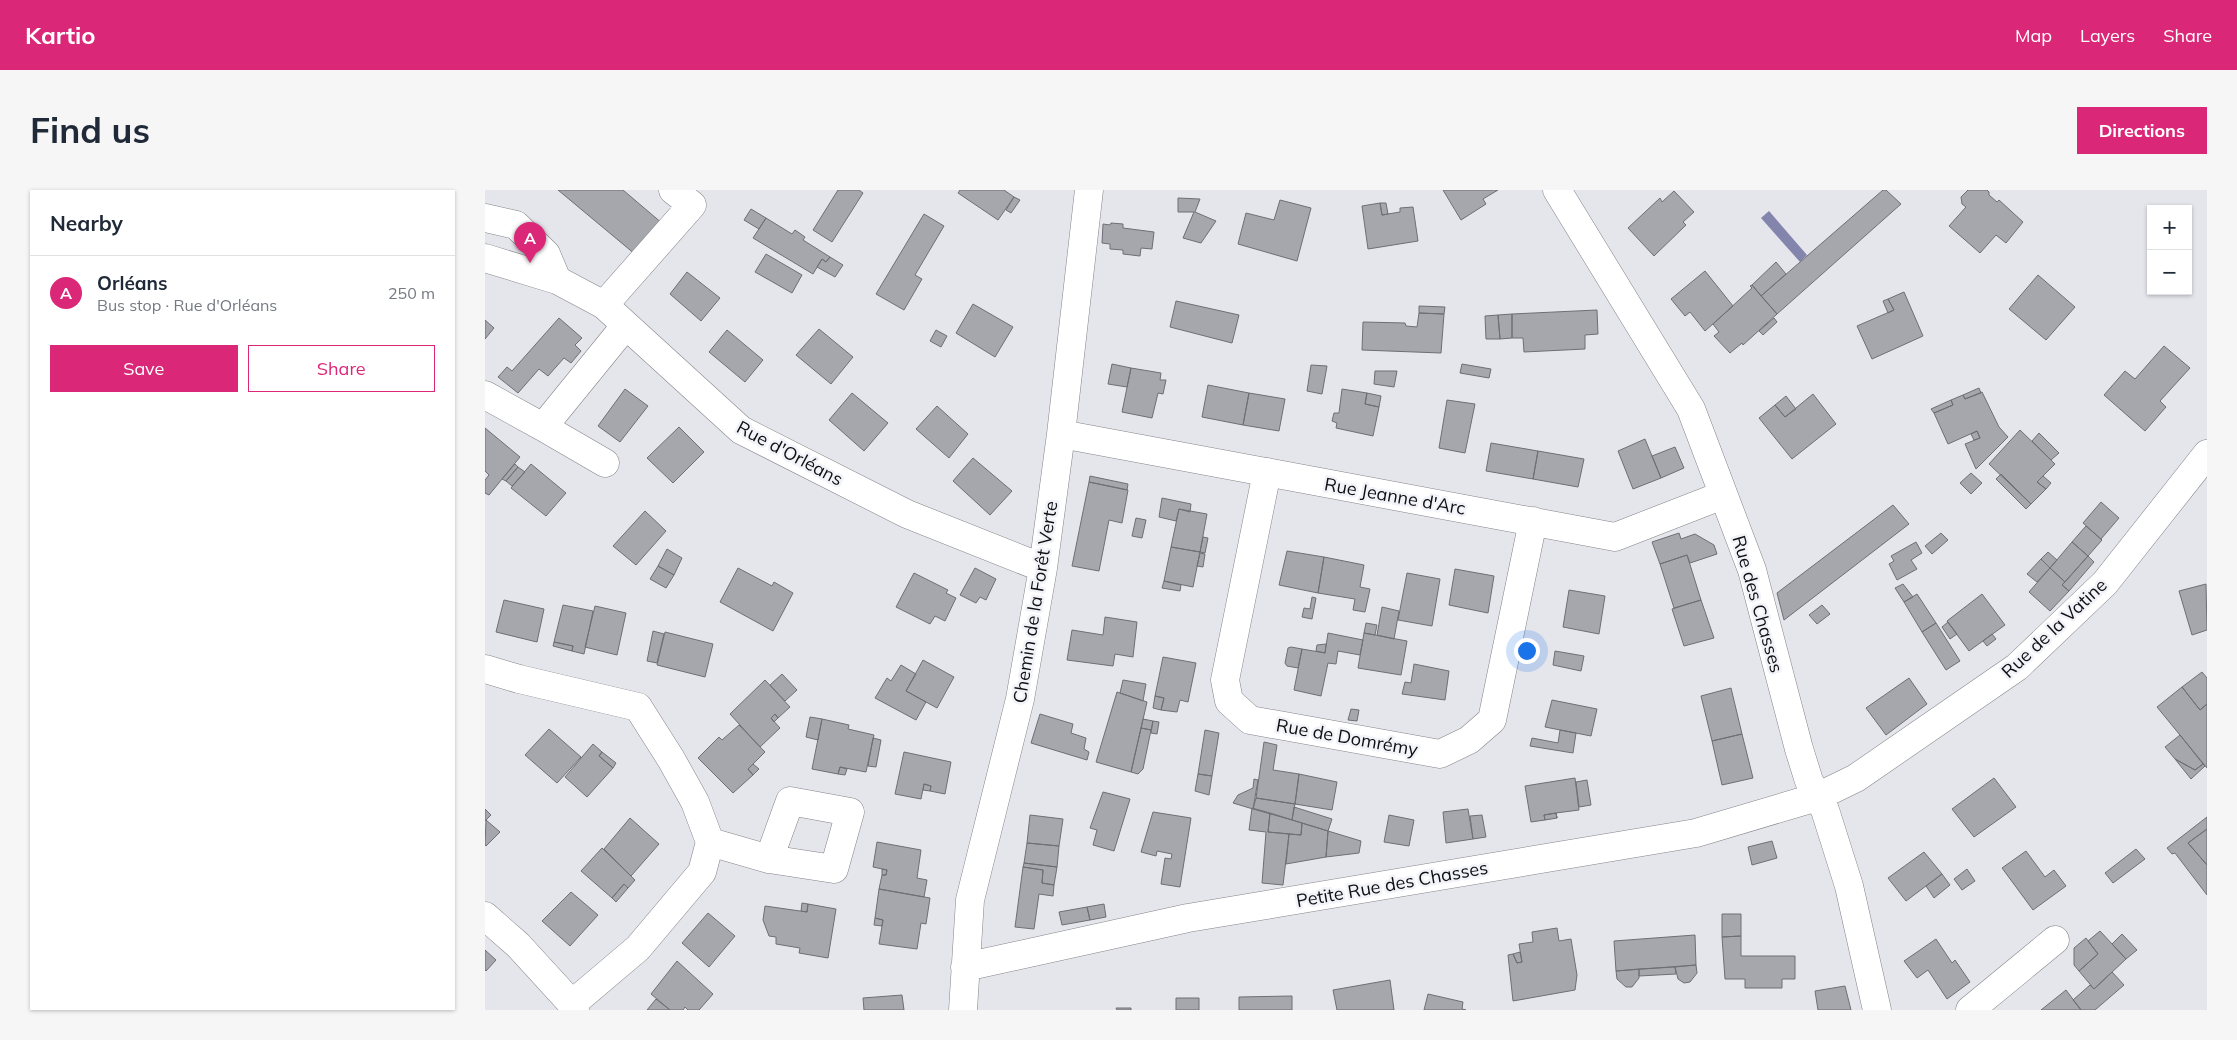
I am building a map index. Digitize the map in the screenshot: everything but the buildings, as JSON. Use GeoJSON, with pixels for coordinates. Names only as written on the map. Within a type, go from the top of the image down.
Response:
{"type":"FeatureCollection","features":[{"type":"Feature","properties":{"kind":"street"},"geometry":{"type":"LineString","coordinates":[[604,305],[692,205],[673,190]]}},
{"type":"Feature","properties":{"kind":"street","name":"Chemin de la Forêt Verte"},"geometry":{"type":"LineString","coordinates":[[963,1010],[970,900],[1020,699],[1043,568],[1061,434],[1089,190]]}},
{"type":"Feature","properties":{"kind":"street","name":"Rue des Chasses"},"geometry":{"type":"LineString","coordinates":[[1563,192],[1691,409],[1752,570],[1799,749],[1809,781],[1825,810],[1849,886],[1877,1010]]}},
{"type":"Feature","properties":{"kind":"street"},"geometry":{"type":"LineString","coordinates":[[485,218],[515,225],[547,254],[557,280]]}},
{"type":"Feature","properties":{"kind":"street","name":"Rue d'Orléans"},"geometry":{"type":"LineString","coordinates":[[485,258],[557,280],[604,305],[741,430],[907,514],[1043,568]]}},
{"type":"Feature","properties":{"kind":"street"},"geometry":{"type":"LineString","coordinates":[[543,427],[626,325]]}},
{"type":"Feature","properties":{"kind":"street"},"geometry":{"type":"LineString","coordinates":[[485,395],[605,463]]}},
{"type":"Feature","properties":{"kind":"street","name":"Rue Jeanne d'Arc"},"geometry":{"type":"LineString","coordinates":[[1061,434],[1615,536],[1723,495]]}},
{"type":"Feature","properties":{"kind":"street","name":"Rue de la Vatine"},"geometry":{"type":"LineString","coordinates":[[1817,797],[1856,778],[2017,667],[2105,583],[2207,454]]}},
{"type":"Feature","properties":{"kind":"street","name":"Rue de Domrémy"},"geometry":{"type":"LineString","coordinates":[[1267,472],[1225,680],[1229,701],[1250,720],[1440,754],[1469,740],[1492,720],[1533,521]]}},
{"type":"Feature","properties":{"kind":"street"},"geometry":{"type":"LineString","coordinates":[[485,669],[519,679],[638,707],[671,759],[695,802],[710,842],[703,872],[638,948],[573,1007],[518,945],[485,916]]}},
{"type":"Feature","properties":{"kind":"street","name":"Petite Rue des Chasses"},"geometry":{"type":"LineString","coordinates":[[965,967],[1188,918],[1695,833],[1817,797]]}},
{"type":"Feature","properties":{"kind":"street"},"geometry":{"type":"LineString","coordinates":[[710,842],[769,859]]}},
{"type":"Feature","properties":{"kind":"street"},"geometry":{"type":"LineString","coordinates":[[1970,1010],[2055,940]]}},
{"type":"Feature","properties":{"kind":"water"},"geometry":{"type":"Polygon","coordinates":[[[1769,211],[1807,255],[1800,262],[1761,218],[1769,211]]]}},
{"type":"Feature","properties":{"kind":"place","name":"Orléans"},"geometry":{"type":"Point","coordinates":[530,263]}}]}
